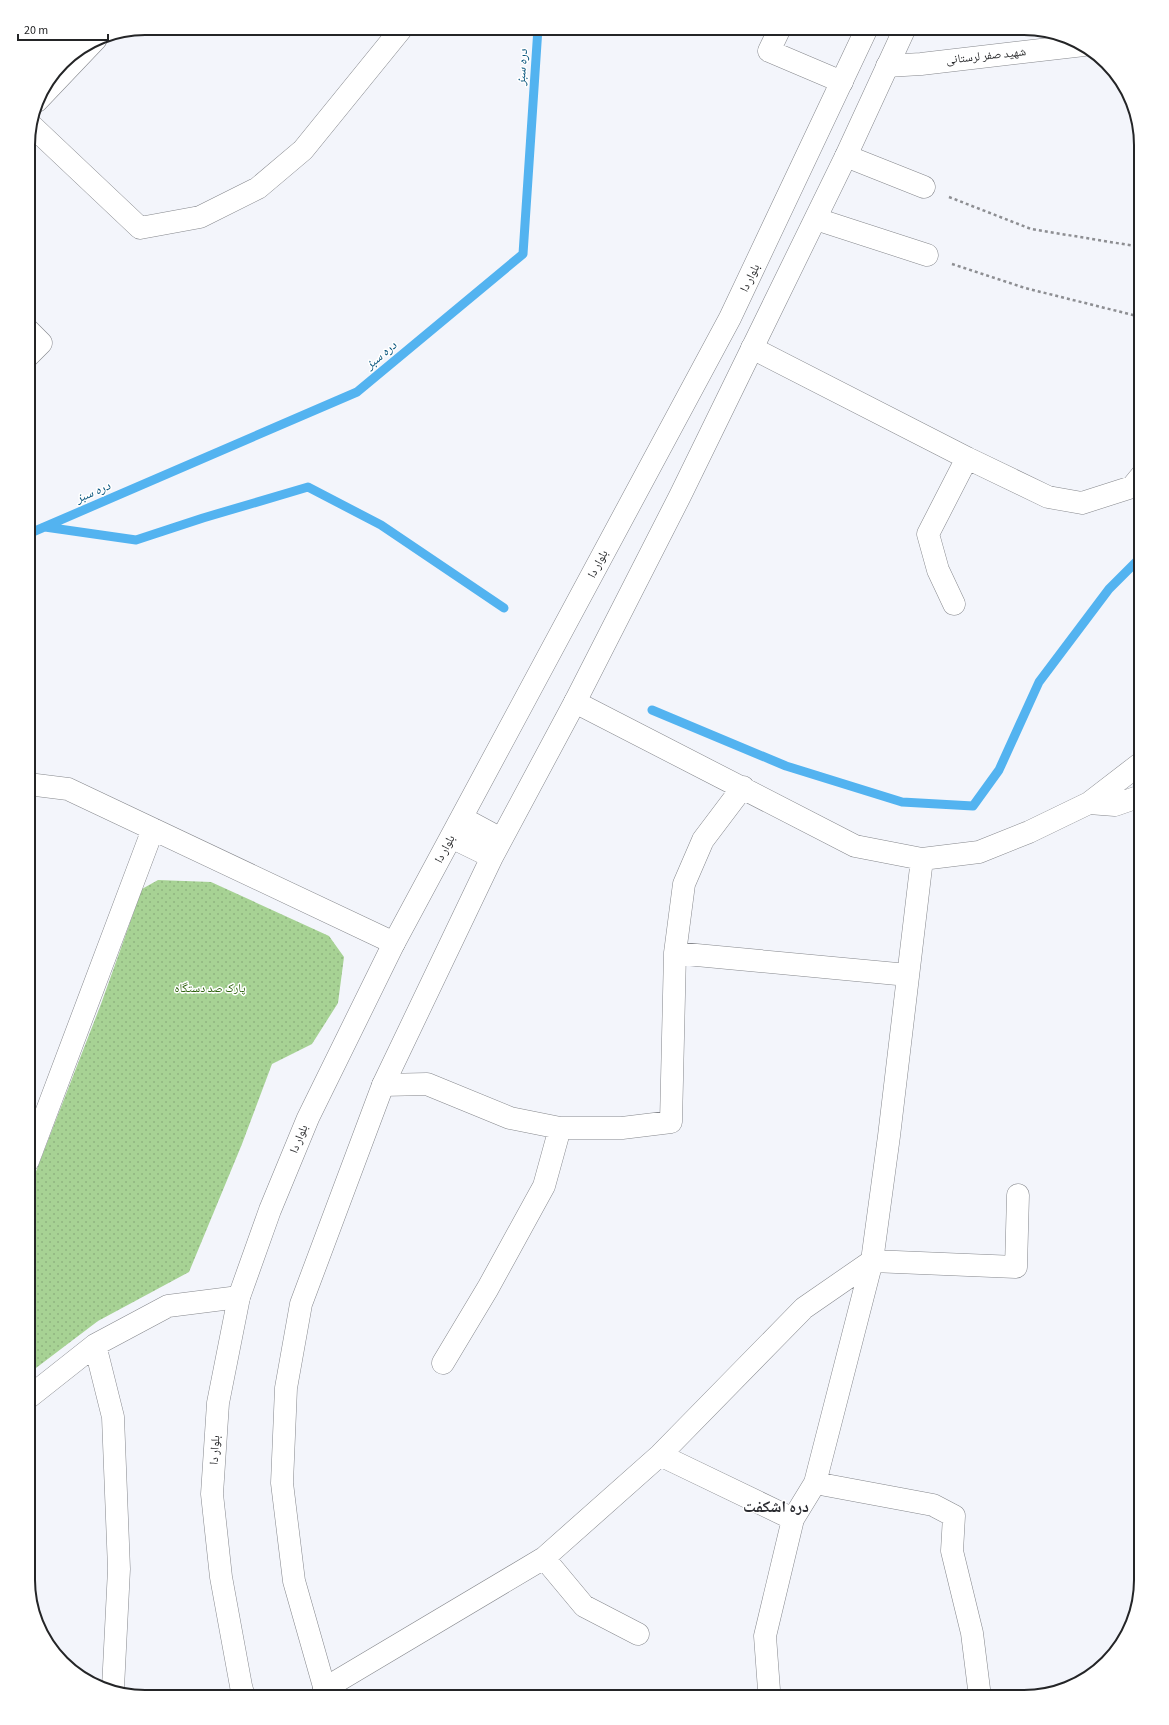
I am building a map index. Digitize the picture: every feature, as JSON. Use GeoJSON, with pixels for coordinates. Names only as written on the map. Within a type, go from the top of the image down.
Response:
{"type":"FeatureCollection","features":[{"type":"Feature","properties":{"kind":"street"},"geometry":{"type":"LineString","coordinates":[[36,130],[140,228],[200,217],[258,188],[303,150],[396,35]]}},
{"type":"Feature","properties":{"kind":"street"},"geometry":{"type":"LineString","coordinates":[[777,35],[769,52],[842,82]]}},
{"type":"Feature","properties":{"kind":"street","name":"بلوار دا"},"geometry":{"type":"LineString","coordinates":[[242,1690],[221,1577],[212,1494],[218,1403],[239,1297],[270,1210],[308,1118],[394,943],[730,318],[864,35]]}},
{"type":"Feature","properties":{"kind":"street"},"geometry":{"type":"LineString","coordinates":[[857,52],[855,63],[857,68],[865,75],[875,76],[885,71],[902,35]]}},
{"type":"Feature","properties":{"kind":"street","name":"شهید صفر لرستانی"},"geometry":{"type":"LineString","coordinates":[[887,66],[1074,47]]}},
{"type":"Feature","properties":{"kind":"street"},"geometry":{"type":"LineString","coordinates":[[56,81],[78,58]]}},
{"type":"Feature","properties":{"kind":"street"},"geometry":{"type":"LineString","coordinates":[[324,1690],[294,1581],[282,1483],[286,1388],[302,1304],[383,1085],[496,848],[575,702],[680,496],[846,156],[887,66]]}},
{"type":"Feature","properties":{"kind":"street"},"geometry":{"type":"LineString","coordinates":[[846,156],[924,187]]}},
{"type":"Feature","properties":{"kind":"street"},"geometry":{"type":"LineString","coordinates":[[816,218],[927,255]]}},
{"type":"Feature","properties":{"kind":"street"},"geometry":{"type":"LineString","coordinates":[[35,337],[41,343],[35,349]]}},
{"type":"Feature","properties":{"kind":"street"},"geometry":{"type":"LineString","coordinates":[[752,348],[967,458],[1048,497],[1082,502],[1132,487],[1134,485]]}},
{"type":"Feature","properties":{"kind":"street"},"geometry":{"type":"LineString","coordinates":[[954,604],[938,570],[928,534],[967,458]]}},
{"type":"Feature","properties":{"kind":"street"},"geometry":{"type":"LineString","coordinates":[[575,702],[743,787],[855,846],[922,859],[979,852],[1029,832],[1089,803],[1134,768]]}},
{"type":"Feature","properties":{"kind":"street"},"geometry":{"type":"LineString","coordinates":[[35,785],[68,789],[394,943]]}},
{"type":"Feature","properties":{"kind":"street"},"geometry":{"type":"LineString","coordinates":[[383,1085],[427,1084],[510,1118],[560,1128],[622,1128],[671,1122],[675,953],[684,884],[703,840],[743,787]]}},
{"type":"Feature","properties":{"kind":"street"},"geometry":{"type":"LineString","coordinates":[[1089,803],[1115,805],[1134,798]]}},
{"type":"Feature","properties":{"kind":"street"},"geometry":{"type":"LineString","coordinates":[[462,818],[496,848]]}},
{"type":"Feature","properties":{"kind":"street"},"geometry":{"type":"LineString","coordinates":[[35,1142],[153,829]]}},
{"type":"Feature","properties":{"kind":"street"},"geometry":{"type":"LineString","coordinates":[[451,837],[496,848]]}},
{"type":"Feature","properties":{"kind":"street"},"geometry":{"type":"LineString","coordinates":[[769,1690],[765,1636],[793,1519],[815,1483],[872,1261],[889,1136],[922,859]]}},
{"type":"Feature","properties":{"kind":"street"},"geometry":{"type":"LineString","coordinates":[[675,953],[908,975]]}},
{"type":"Feature","properties":{"kind":"street"},"geometry":{"type":"LineString","coordinates":[[443,1363],[488,1288],[544,1186],[560,1128]]}},
{"type":"Feature","properties":{"kind":"street"},"geometry":{"type":"LineString","coordinates":[[330,1690],[544,1558],[660,1455],[804,1308],[872,1261],[1016,1267],[1018,1195]]}},
{"type":"Feature","properties":{"kind":"street"},"geometry":{"type":"LineString","coordinates":[[35,1392],[95,1345],[168,1306],[239,1297]]}},
{"type":"Feature","properties":{"kind":"street"},"geometry":{"type":"LineString","coordinates":[[95,1345],[113,1417],[119,1569],[113,1685]]}},
{"type":"Feature","properties":{"kind":"street"},"geometry":{"type":"LineString","coordinates":[[660,1455],[793,1519]]}},
{"type":"Feature","properties":{"kind":"street"},"geometry":{"type":"LineString","coordinates":[[815,1483],[933,1505],[954,1516],[952,1551],[972,1633],[979,1690]]}},
{"type":"Feature","properties":{"kind":"street"},"geometry":{"type":"LineString","coordinates":[[544,1558],[584,1606],[638,1634]]}},
{"type":"Feature","properties":{"kind":"path"},"geometry":{"type":"LineString","coordinates":[[924,187],[1031,229],[1134,246]]}},
{"type":"Feature","properties":{"kind":"path"},"geometry":{"type":"LineString","coordinates":[[927,255],[1025,288],[1134,315]]}},
{"type":"Feature","properties":{"kind":"green space","name":"پارک صد دستگاه"},"geometry":{"type":"Polygon","coordinates":[[[158,880],[211,882],[329,936],[344,957],[338,1003],[312,1044],[272,1064],[242,1144],[189,1272],[98,1321],[35,1369],[35,1174],[101,1004],[142,889],[158,880]]]}},
{"type":"Feature","properties":{"kind":"waterway","name":"دره سبز"},"geometry":{"type":"LineString","coordinates":[[35,531],[357,392],[523,254],[538,35]]}},
{"type":"Feature","properties":{"kind":"waterway"},"geometry":{"type":"LineString","coordinates":[[45,527],[136,540],[203,518],[308,487],[381,525],[504,608]]}},
{"type":"Feature","properties":{"kind":"waterway"},"geometry":{"type":"LineString","coordinates":[[652,710],[786,766],[902,802],[973,806],[999,770],[1039,682],[1109,589],[1134,564]]}},
{"type":"Feature","properties":{"kind":"district","name":"دره اشکفت"},"geometry":{"type":"Point","coordinates":[776,1507]}}]}
